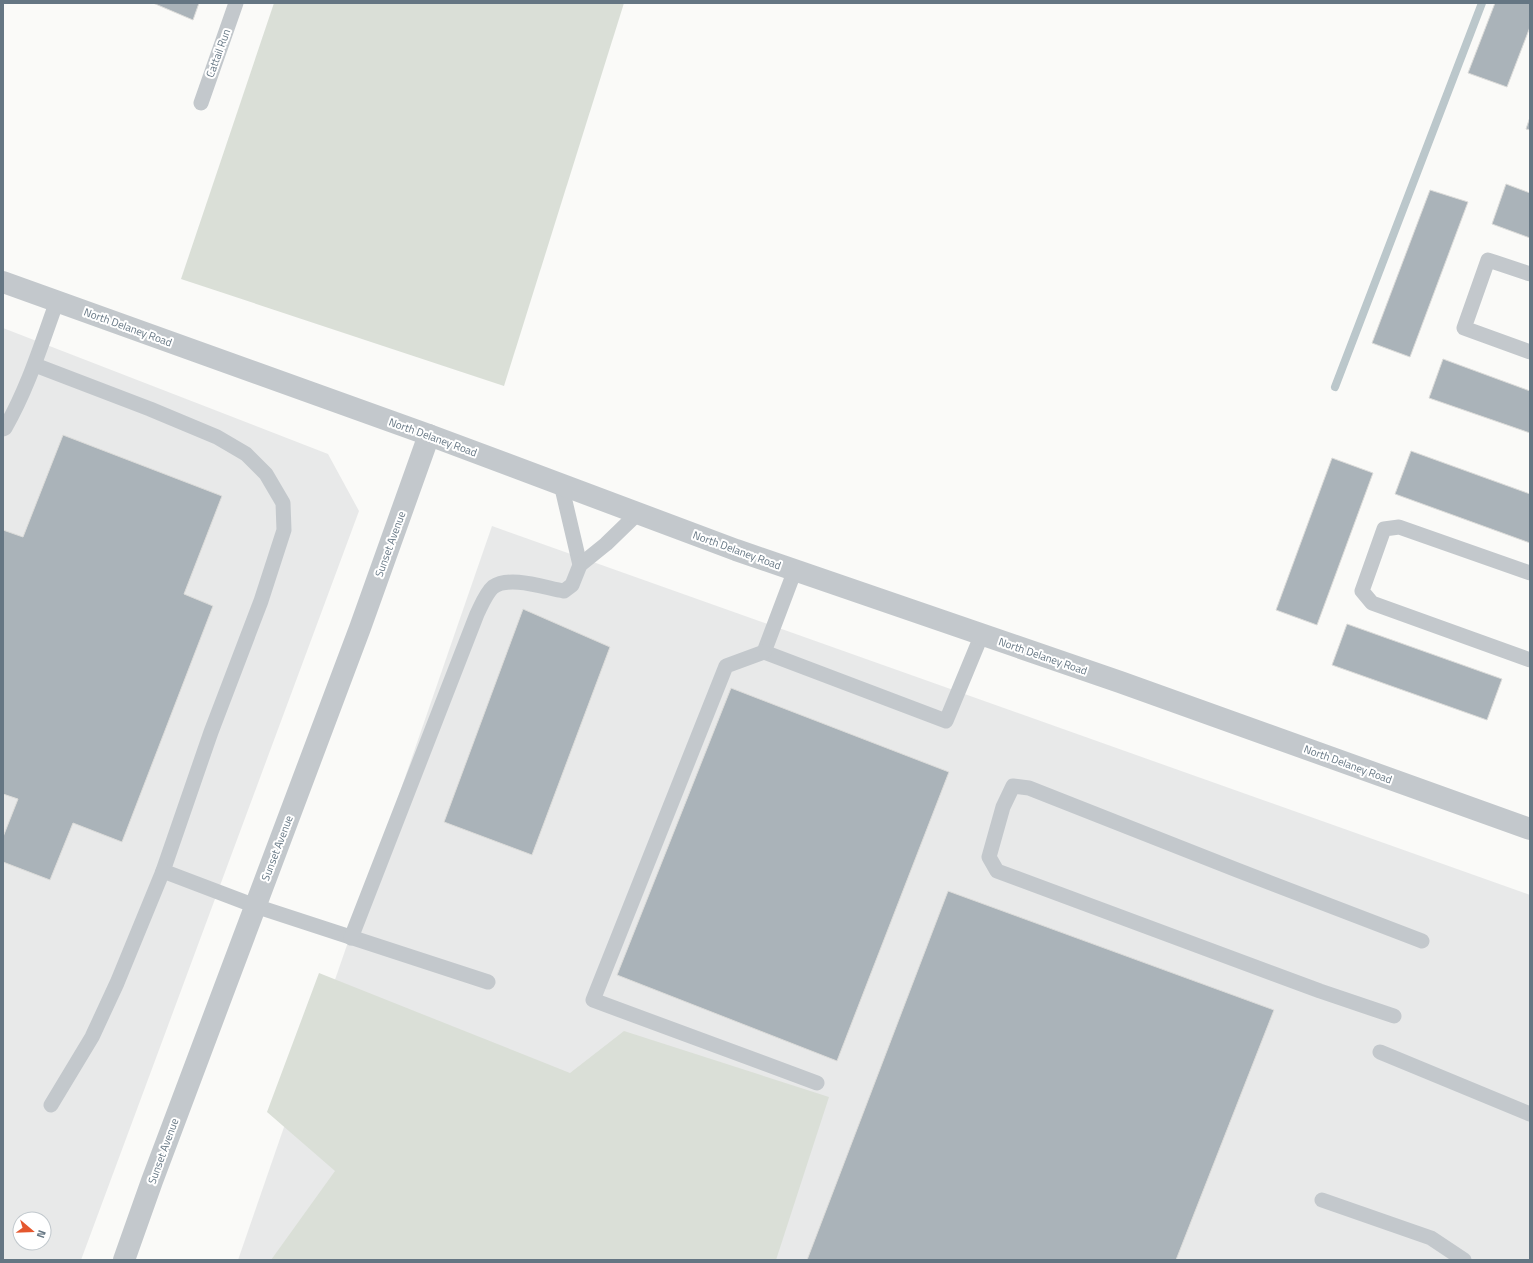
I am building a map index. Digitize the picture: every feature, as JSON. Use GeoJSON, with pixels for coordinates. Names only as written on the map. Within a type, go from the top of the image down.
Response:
{"type":"FeatureCollection","features":[{"type":"Feature","properties":{"kind":"street","name":"North Delaney Road"},"geometry":{"type":"LineString","coordinates":[[3,282],[429,435],[736,550],[1120,682],[1530,829]]}},
{"type":"Feature","properties":{"kind":"street","name":"Sunset Avenue"},"geometry":{"type":"LineString","coordinates":[[124,1260],[360,628],[429,435]]}},
{"type":"Feature","properties":{"kind":"lane","name":"Cattail Run"},"geometry":{"type":"LineString","coordinates":[[201,103],[236,3]]}},
{"type":"Feature","properties":{"kind":"lane"},"geometry":{"type":"LineString","coordinates":[[1530,274],[1488,260],[1464,328],[1530,352]]}},
{"type":"Feature","properties":{"kind":"lane"},"geometry":{"type":"LineString","coordinates":[[3,429],[5,428],[18,404],[35,365],[57,301]]}},
{"type":"Feature","properties":{"kind":"lane"},"geometry":{"type":"LineString","coordinates":[[35,365],[150,409],[217,437],[246,454],[266,474],[283,503],[284,530],[261,601],[210,732],[162,871],[117,983],[92,1036],[51,1105]]}},
{"type":"Feature","properties":{"kind":"lane"},"geometry":{"type":"LineString","coordinates":[[561,484],[580,565]]}},
{"type":"Feature","properties":{"kind":"lane"},"geometry":{"type":"LineString","coordinates":[[351,938],[477,614],[492,588],[503,583],[514,582],[564,592],[572,585],[580,565],[606,544],[638,513]]}},
{"type":"Feature","properties":{"kind":"lane"},"geometry":{"type":"LineString","coordinates":[[1530,573],[1399,527],[1384,528],[1362,591],[1372,603],[1530,660]]}},
{"type":"Feature","properties":{"kind":"lane"},"geometry":{"type":"LineString","coordinates":[[764,652],[795,570]]}},
{"type":"Feature","properties":{"kind":"lane"},"geometry":{"type":"LineString","coordinates":[[817,1083],[593,1000],[726,666],[764,652],[946,721],[982,634]]}},
{"type":"Feature","properties":{"kind":"lane"},"geometry":{"type":"LineString","coordinates":[[1394,1016],[1320,991],[997,871],[989,857],[1003,807],[1013,786],[1029,788],[1237,870],[1422,940]]}},
{"type":"Feature","properties":{"kind":"lane"},"geometry":{"type":"LineString","coordinates":[[162,871],[255,906],[488,982]]}},
{"type":"Feature","properties":{"kind":"lane"},"geometry":{"type":"LineString","coordinates":[[1380,1052],[1530,1114]]}},
{"type":"Feature","properties":{"kind":"lane"},"geometry":{"type":"LineString","coordinates":[[1322,1200],[1431,1238],[1464,1260]]}},
{"type":"Feature","properties":{"kind":"shaded area"},"geometry":{"type":"Polygon","coordinates":[[[274,3],[624,3],[504,386],[181,279],[274,3]]]}},
{"type":"Feature","properties":{"kind":"shaded area"},"geometry":{"type":"Polygon","coordinates":[[[3,328],[328,454],[359,511],[81,1260],[3,1260],[3,328]]]}},
{"type":"Feature","properties":{"kind":"shaded area"},"geometry":{"type":"Polygon","coordinates":[[[492,526],[1530,895],[1530,1260],[238,1260],[492,526]]]}},
{"type":"Feature","properties":{"kind":"shaded area"},"geometry":{"type":"Polygon","coordinates":[[[319,973],[570,1073],[624,1031],[829,1097],[776,1260],[271,1260],[335,1171],[267,1112],[319,973]]]}},
{"type":"Feature","properties":{"kind":"building"},"geometry":{"type":"Polygon","coordinates":[[[153,3],[199,3],[193,20],[153,3]]]}},
{"type":"Feature","properties":{"kind":"building"},"geometry":{"type":"Polygon","coordinates":[[[1495,3],[1530,3],[1530,27],[1507,87],[1468,73],[1495,3]]]}},
{"type":"Feature","properties":{"kind":"building"},"geometry":{"type":"Polygon","coordinates":[[[1530,117],[1530,130],[1526,129],[1530,117]]]}},
{"type":"Feature","properties":{"kind":"building"},"geometry":{"type":"Polygon","coordinates":[[[1506,184],[1530,193],[1530,238],[1492,224],[1506,184]]]}},
{"type":"Feature","properties":{"kind":"building"},"geometry":{"type":"Polygon","coordinates":[[[1430,190],[1468,202],[1410,357],[1372,343],[1430,190]]]}},
{"type":"Feature","properties":{"kind":"building"},"geometry":{"type":"Polygon","coordinates":[[[1443,359],[1530,391],[1530,433],[1429,398],[1443,359]]]}},
{"type":"Feature","properties":{"kind":"building"},"geometry":{"type":"Polygon","coordinates":[[[63,435],[222,496],[184,594],[213,606],[122,842],[73,823],[50,880],[3,862],[3,837],[18,799],[3,794],[3,530],[23,537],[63,435]]]}},
{"type":"Feature","properties":{"kind":"building"},"geometry":{"type":"Polygon","coordinates":[[[1411,451],[1530,494],[1530,543],[1395,494],[1411,451]]]}},
{"type":"Feature","properties":{"kind":"building"},"geometry":{"type":"Polygon","coordinates":[[[1332,458],[1373,473],[1317,625],[1276,610],[1332,458]]]}},
{"type":"Feature","properties":{"kind":"building"},"geometry":{"type":"Polygon","coordinates":[[[523,609],[610,647],[532,855],[444,822],[523,609]]]}},
{"type":"Feature","properties":{"kind":"building"},"geometry":{"type":"Polygon","coordinates":[[[1347,624],[1502,679],[1487,720],[1332,665],[1347,624]]]}},
{"type":"Feature","properties":{"kind":"building"},"geometry":{"type":"Polygon","coordinates":[[[731,688],[949,772],[837,1061],[617,975],[731,688]]]}},
{"type":"Feature","properties":{"kind":"building"},"geometry":{"type":"Polygon","coordinates":[[[948,891],[1274,1010],[1176,1260],[807,1260],[948,891]]]}},
{"type":"Feature","properties":{"kind":"waterway"},"geometry":{"type":"LineString","coordinates":[[1335,387],[1482,3]]}}]}
